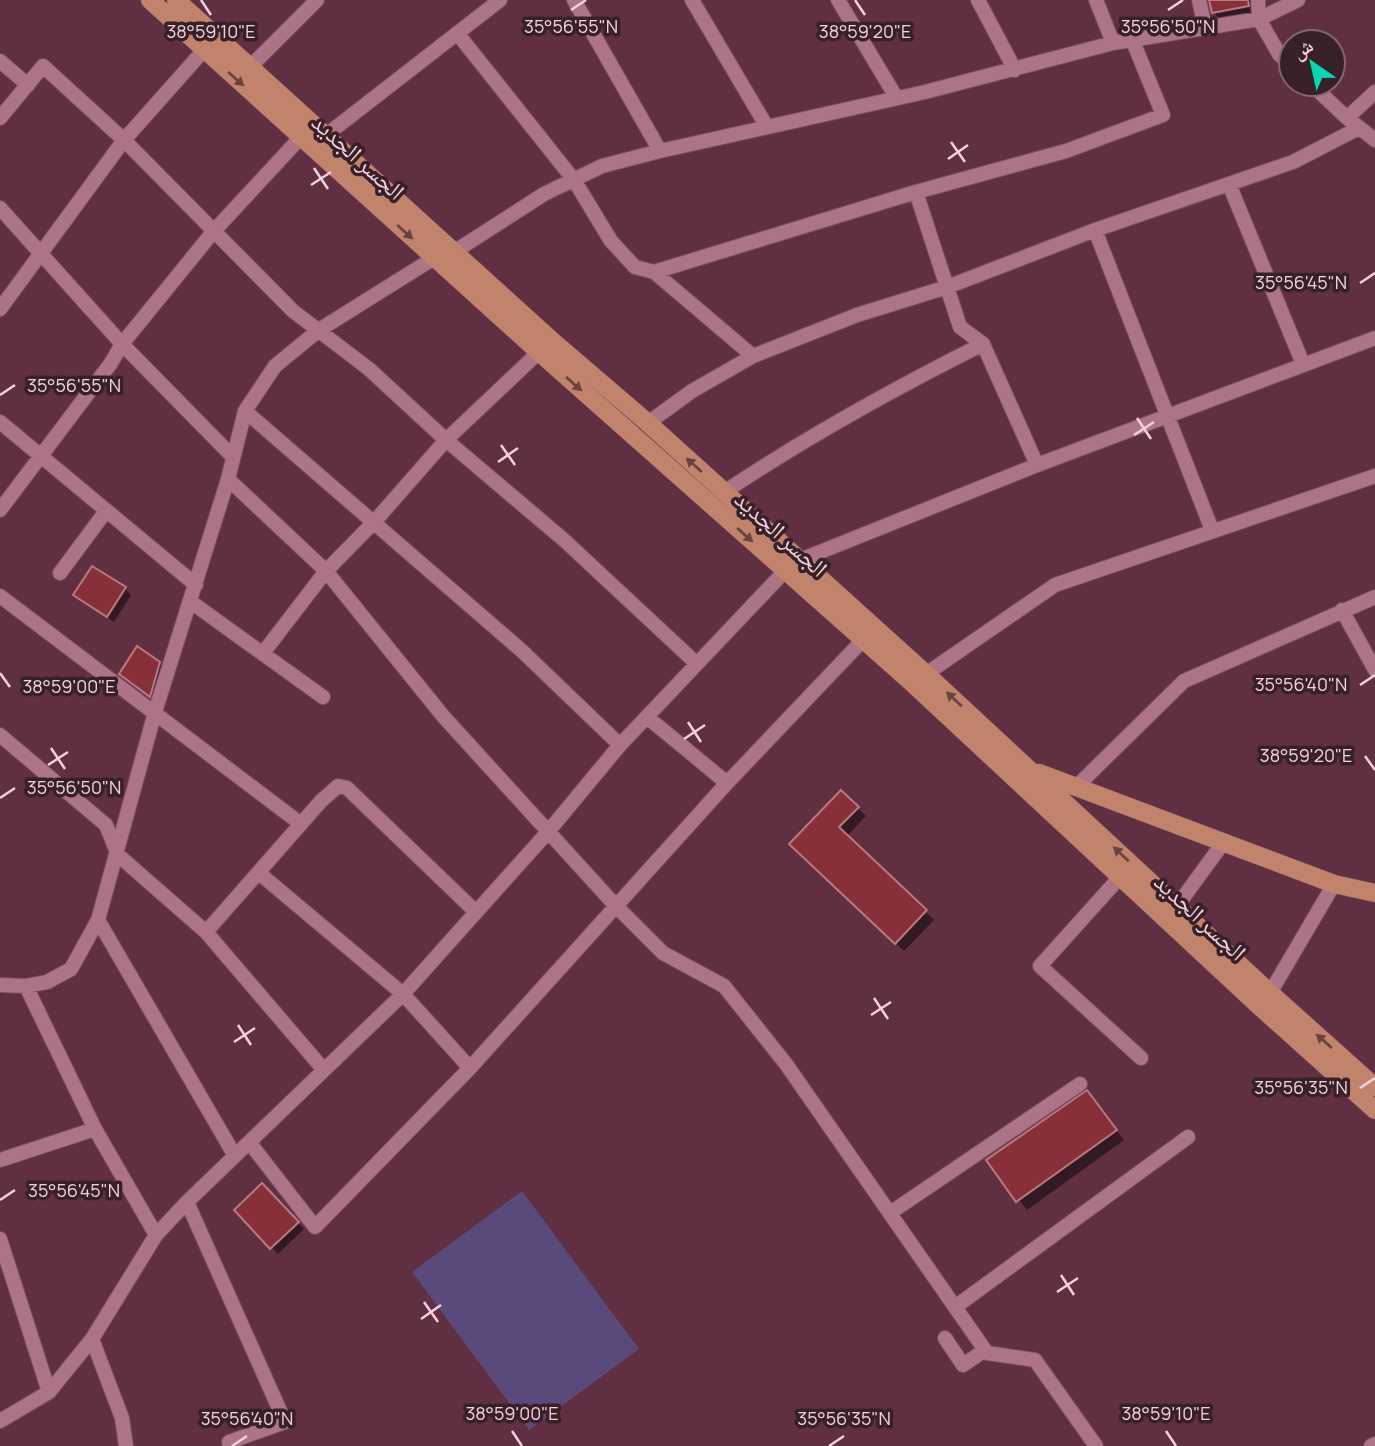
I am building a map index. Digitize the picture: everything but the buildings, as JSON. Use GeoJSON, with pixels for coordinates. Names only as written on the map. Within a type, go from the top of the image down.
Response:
{"type":"FeatureCollection","features":[{"type":"Feature","properties":{"kind":"main road","name":"الجسر الجديد"},"geometry":{"type":"LineString","coordinates":[[150,0],[539,352],[792,566],[926,674],[1375,1087]]}},
{"type":"Feature","properties":{"kind":"main road","name":"الجسر الجديد"},"geometry":{"type":"LineString","coordinates":[[176,0],[550,340],[724,492],[863,640],[1375,1110]]}},
{"type":"Feature","properties":{"kind":"main road"},"geometry":{"type":"LineString","coordinates":[[1031,770],[1334,884],[1375,893]]}},
{"type":"Feature","properties":{"kind":"street"},"geometry":{"type":"LineString","coordinates":[[250,67],[317,0]]}},
{"type":"Feature","properties":{"kind":"street"},"geometry":{"type":"LineString","coordinates":[[326,135],[500,0]]}},
{"type":"Feature","properties":{"kind":"street"},"geometry":{"type":"LineString","coordinates":[[574,0],[660,150]]}},
{"type":"Feature","properties":{"kind":"street"},"geometry":{"type":"LineString","coordinates":[[692,0],[767,127]]}},
{"type":"Feature","properties":{"kind":"street"},"geometry":{"type":"LineString","coordinates":[[838,0],[896,97]]}},
{"type":"Feature","properties":{"kind":"street"},"geometry":{"type":"LineString","coordinates":[[978,0],[1015,70]]}},
{"type":"Feature","properties":{"kind":"street"},"geometry":{"type":"LineString","coordinates":[[1096,0],[1113,43]]}},
{"type":"Feature","properties":{"kind":"street"},"geometry":{"type":"LineString","coordinates":[[1199,0],[1205,27]]}},
{"type":"Feature","properties":{"kind":"street"},"geometry":{"type":"LineString","coordinates":[[1258,0],[1259,19],[1277,50]]}},
{"type":"Feature","properties":{"kind":"street"},"geometry":{"type":"LineString","coordinates":[[454,252],[544,194],[602,166],[660,150],[1015,70],[1113,43],[1259,19],[1298,0]]}},
{"type":"Feature","properties":{"kind":"street"},"geometry":{"type":"LineString","coordinates":[[457,33],[574,180],[611,241],[635,267],[654,272],[753,356]]}},
{"type":"Feature","properties":{"kind":"street"},"geometry":{"type":"LineString","coordinates":[[654,272],[916,192],[1066,151],[1163,115],[1132,39]]}},
{"type":"Feature","properties":{"kind":"street"},"geometry":{"type":"LineString","coordinates":[[0,309],[124,140],[204,50]]}},
{"type":"Feature","properties":{"kind":"street"},"geometry":{"type":"LineString","coordinates":[[0,61],[28,85]]}},
{"type":"Feature","properties":{"kind":"street"},"geometry":{"type":"LineString","coordinates":[[0,118],[43,66],[124,140],[293,311],[369,369],[446,440],[564,540],[696,663]]}},
{"type":"Feature","properties":{"kind":"street"},"geometry":{"type":"LineString","coordinates":[[1347,118],[1375,92]]}},
{"type":"Feature","properties":{"kind":"street"},"geometry":{"type":"LineString","coordinates":[[1326,98],[1375,140]]}},
{"type":"Feature","properties":{"kind":"street"},"geometry":{"type":"LineString","coordinates":[[648,423],[692,391],[753,356],[857,315],[947,286],[1096,230],[1293,162],[1360,128]]}},
{"type":"Feature","properties":{"kind":"street"},"geometry":{"type":"LineString","coordinates":[[0,510],[111,363],[122,344],[214,232],[301,138]]}},
{"type":"Feature","properties":{"kind":"street"},"geometry":{"type":"LineString","coordinates":[[1229,184],[1303,364]]}},
{"type":"Feature","properties":{"kind":"street"},"geometry":{"type":"LineString","coordinates":[[916,192],[960,327],[983,344],[1037,465]]}},
{"type":"Feature","properties":{"kind":"street"},"geometry":{"type":"LineString","coordinates":[[0,208],[122,344],[233,457]]}},
{"type":"Feature","properties":{"kind":"street"},"geometry":{"type":"LineString","coordinates":[[1096,230],[1212,530]]}},
{"type":"Feature","properties":{"kind":"street"},"geometry":{"type":"LineString","coordinates":[[0,985],[26,986],[47,982],[71,969],[98,920],[118,855],[155,712],[196,585],[246,411],[275,366],[319,330],[434,258]]}},
{"type":"Feature","properties":{"kind":"street"},"geometry":{"type":"LineString","coordinates":[[0,1421],[49,1392],[92,1339],[156,1236],[187,1202],[403,994],[548,833],[620,745],[792,566],[1037,465],[1375,338]]}},
{"type":"Feature","properties":{"kind":"street"},"geometry":{"type":"LineString","coordinates":[[724,492],[773,459],[932,369],[983,344]]}},
{"type":"Feature","properties":{"kind":"street"},"geometry":{"type":"LineString","coordinates":[[263,653],[326,571],[375,521],[446,440],[539,352]]}},
{"type":"Feature","properties":{"kind":"street"},"geometry":{"type":"LineString","coordinates":[[246,411],[522,651],[620,745]]}},
{"type":"Feature","properties":{"kind":"street"},"geometry":{"type":"LineString","coordinates":[[0,422],[196,585]]}},
{"type":"Feature","properties":{"kind":"street"},"geometry":{"type":"LineString","coordinates":[[926,674],[1055,585],[1375,476]]}},
{"type":"Feature","properties":{"kind":"street"},"geometry":{"type":"LineString","coordinates":[[228,479],[326,571],[443,716],[615,905],[663,953],[724,986],[786,1064],[987,1353],[1035,1360],[1096,1446]]}},
{"type":"Feature","properties":{"kind":"street"},"geometry":{"type":"LineString","coordinates":[[60,573],[106,511]]}},
{"type":"Feature","properties":{"kind":"street"},"geometry":{"type":"LineString","coordinates":[[0,596],[301,824]]}},
{"type":"Feature","properties":{"kind":"street"},"geometry":{"type":"LineString","coordinates":[[1077,786],[1184,681],[1375,597]]}},
{"type":"Feature","properties":{"kind":"street"},"geometry":{"type":"LineString","coordinates":[[191,601],[323,697]]}},
{"type":"Feature","properties":{"kind":"street"},"geometry":{"type":"LineString","coordinates":[[1342,610],[1375,670]]}},
{"type":"Feature","properties":{"kind":"street"},"geometry":{"type":"LineString","coordinates":[[249,1142],[315,1227],[470,1068],[727,783],[863,640]]}},
{"type":"Feature","properties":{"kind":"street"},"geometry":{"type":"LineString","coordinates":[[647,717],[727,783]]}},
{"type":"Feature","properties":{"kind":"street"},"geometry":{"type":"LineString","coordinates":[[1,737],[106,825],[118,855],[206,932],[324,1070]]}},
{"type":"Feature","properties":{"kind":"street"},"geometry":{"type":"LineString","coordinates":[[206,932],[338,786],[346,788],[476,912]]}},
{"type":"Feature","properties":{"kind":"street"},"geometry":{"type":"LineString","coordinates":[[1177,906],[1223,843]]}},
{"type":"Feature","properties":{"kind":"street"},"geometry":{"type":"LineString","coordinates":[[259,873],[403,994],[470,1068]]}},
{"type":"Feature","properties":{"kind":"street"},"geometry":{"type":"LineString","coordinates":[[1120,877],[1040,966],[1141,1058]]}},
{"type":"Feature","properties":{"kind":"street"},"geometry":{"type":"LineString","coordinates":[[1270,993],[1334,884]]}},
{"type":"Feature","properties":{"kind":"street"},"geometry":{"type":"LineString","coordinates":[[98,920],[235,1156]]}},
{"type":"Feature","properties":{"kind":"street"},"geometry":{"type":"LineString","coordinates":[[26,986],[95,1129],[156,1236]]}},
{"type":"Feature","properties":{"kind":"street"},"geometry":{"type":"LineString","coordinates":[[890,1213],[1080,1084]]}},
{"type":"Feature","properties":{"kind":"street"},"geometry":{"type":"LineString","coordinates":[[0,1160],[95,1129]]}},
{"type":"Feature","properties":{"kind":"street"},"geometry":{"type":"LineString","coordinates":[[955,1307],[1188,1137]]}},
{"type":"Feature","properties":{"kind":"street"},"geometry":{"type":"LineString","coordinates":[[187,1202],[285,1422],[229,1442],[230,1446]]}},
{"type":"Feature","properties":{"kind":"street"},"geometry":{"type":"LineString","coordinates":[[0,1239],[49,1392]]}},
{"type":"Feature","properties":{"kind":"street"},"geometry":{"type":"LineString","coordinates":[[946,1338],[963,1365],[985,1350]]}},
{"type":"Feature","properties":{"kind":"street"},"geometry":{"type":"LineString","coordinates":[[92,1339],[122,1418],[127,1446]]}},
{"type":"Feature","properties":{"kind":"shaded area"},"geometry":{"type":"Polygon","coordinates":[[[522,1191],[639,1349],[529,1430],[412,1272],[522,1191]]]}}]}
